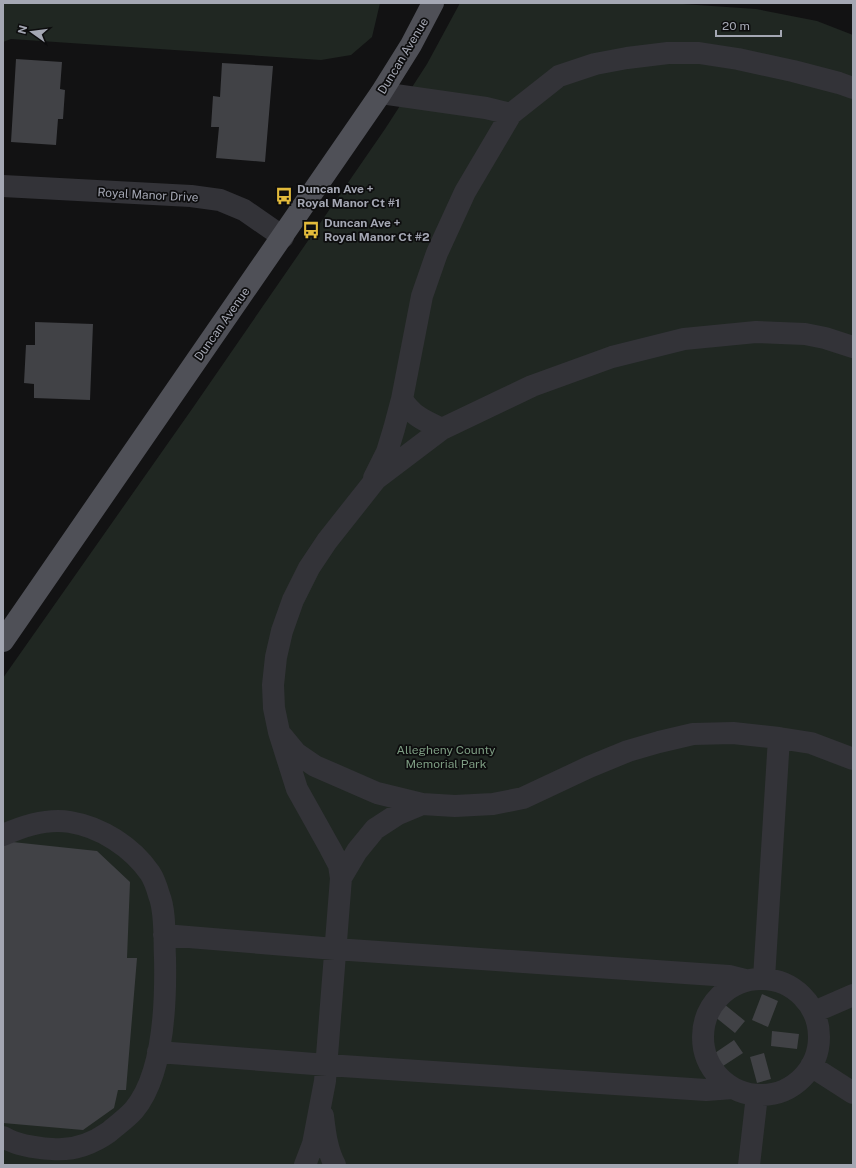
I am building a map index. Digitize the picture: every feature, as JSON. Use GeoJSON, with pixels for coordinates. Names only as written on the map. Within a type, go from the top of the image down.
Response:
{"type":"FeatureCollection","features":[{"type":"Feature","properties":{"kind":"main road","name":"Duncan Avenue"},"geometry":{"type":"LineString","coordinates":[[3,641],[381,93],[411,45],[433,3]]}},
{"type":"Feature","properties":{"kind":"lane"},"geometry":{"type":"LineString","coordinates":[[370,486],[386,452],[402,399],[422,296],[437,254],[465,192],[511,114],[559,76],[595,64],[668,52],[699,53],[738,59],[793,71],[853,88]]}},
{"type":"Feature","properties":{"kind":"lane"},"geometry":{"type":"LineString","coordinates":[[381,93],[486,108],[511,114]]}},
{"type":"Feature","properties":{"kind":"lane","name":"Royal Manor Drive"},"geometry":{"type":"LineString","coordinates":[[3,186],[191,196],[220,200],[244,210],[283,236]]}},
{"type":"Feature","properties":{"kind":"lane"},"geometry":{"type":"LineString","coordinates":[[305,1165],[313,1144],[326,1081],[340,878],[338,865],[330,848],[297,789],[279,732],[274,708],[273,685],[276,657],[282,631],[293,600],[308,568],[370,486],[400,460],[442,429],[532,386],[612,357],[684,339],[756,332],[779,332],[805,334],[853,346]]}},
{"type":"Feature","properties":{"kind":"lane"},"geometry":{"type":"LineString","coordinates":[[402,399],[408,409],[423,420],[442,429]]}},
{"type":"Feature","properties":{"kind":"lane"},"geometry":{"type":"LineString","coordinates":[[279,732],[296,753],[315,766],[377,793],[422,804],[455,806],[493,804],[523,798],[589,767],[628,751],[692,734],[733,733],[812,743],[853,759]]}},
{"type":"Feature","properties":{"kind":"lane"},"geometry":{"type":"LineString","coordinates":[[754,979],[779,738]]}},
{"type":"Feature","properties":{"kind":"lane"},"geometry":{"type":"LineString","coordinates":[[340,878],[357,851],[375,829],[398,814],[422,804]]}},
{"type":"Feature","properties":{"kind":"lane"},"geometry":{"type":"LineString","coordinates":[[3,835],[21,827],[45,822],[70,821],[94,828],[117,841],[135,856],[150,874],[160,897],[164,924],[165,987],[161,1041],[154,1067],[144,1093],[134,1109],[115,1127],[98,1139],[82,1146],[64,1150],[34,1148],[3,1137]]}},
{"type":"Feature","properties":{"kind":"lane"},"geometry":{"type":"LineString","coordinates":[[164,935],[335,949],[729,976],[783,982],[803,996],[814,1012],[818,1024],[818,1049],[811,1066],[802,1078],[790,1087],[774,1094],[750,1094],[732,1088],[722,1081],[711,1067],[704,1048],[703,1032],[707,1015],[714,1002],[727,989],[754,979]]}},
{"type":"Feature","properties":{"kind":"lane"},"geometry":{"type":"LineString","coordinates":[[814,1012],[853,995]]}},
{"type":"Feature","properties":{"kind":"lane"},"geometry":{"type":"LineString","coordinates":[[158,1052],[326,1065],[706,1090],[732,1088]]}},
{"type":"Feature","properties":{"kind":"lane"},"geometry":{"type":"LineString","coordinates":[[811,1066],[853,1093]]}},
{"type":"Feature","properties":{"kind":"lane"},"geometry":{"type":"LineString","coordinates":[[749,1165],[757,1095]]}},
{"type":"Feature","properties":{"kind":"lane"},"geometry":{"type":"LineString","coordinates":[[321,1103],[326,1139],[332,1159],[336,1165]]}},
{"type":"Feature","properties":{"kind":"green space"},"geometry":{"type":"Polygon","coordinates":[[[3,3],[380,3],[372,37],[351,55],[321,60],[11,39],[3,42],[3,3]]]}},
{"type":"Feature","properties":{"kind":"green space","name":"Allegheny County Memorial Park"},"geometry":{"type":"Polygon","coordinates":[[[460,3],[668,3],[756,9],[817,21],[853,35],[853,1165],[3,1165],[3,678],[192,409],[385,129],[427,64],[460,3]]]}},
{"type":"Feature","properties":{"kind":"building"},"geometry":{"type":"Polygon","coordinates":[[[16,59],[62,62],[60,89],[65,90],[63,119],[58,119],[56,145],[11,142],[16,59]]]}},
{"type":"Feature","properties":{"kind":"building"},"geometry":{"type":"Polygon","coordinates":[[[222,63],[273,66],[265,162],[216,158],[219,127],[211,127],[213,96],[220,97],[222,63]]]}},
{"type":"Feature","properties":{"kind":"building"},"geometry":{"type":"Polygon","coordinates":[[[35,322],[93,324],[90,400],[34,398],[34,384],[24,383],[26,345],[35,345],[35,322]]]}},
{"type":"Feature","properties":{"kind":"building"},"geometry":{"type":"Polygon","coordinates":[[[3,841],[97,851],[130,882],[127,958],[137,958],[126,1090],[118,1090],[114,1108],[83,1130],[3,1123],[3,841]]]}},
{"type":"Feature","properties":{"kind":"building"},"geometry":{"type":"Polygon","coordinates":[[[762,994],[778,1001],[768,1027],[752,1020],[762,994]]]}},
{"type":"Feature","properties":{"kind":"building"},"geometry":{"type":"Polygon","coordinates":[[[724,1004],[745,1021],[735,1033],[714,1016],[724,1004]]]}},
{"type":"Feature","properties":{"kind":"building"},"geometry":{"type":"Polygon","coordinates":[[[772,1031],[799,1034],[797,1049],[771,1046],[772,1031]]]}},
{"type":"Feature","properties":{"kind":"building"},"geometry":{"type":"Polygon","coordinates":[[[734,1040],[743,1053],[720,1068],[712,1055],[734,1040]]]}},
{"type":"Feature","properties":{"kind":"building"},"geometry":{"type":"Polygon","coordinates":[[[764,1053],[771,1079],[757,1083],[750,1057],[764,1053]]]}},
{"type":"Feature","properties":{"kind":"place","name":"Duncan Ave + Royal Manor Ct #1"},"geometry":{"type":"Point","coordinates":[284,196]}},
{"type":"Feature","properties":{"kind":"place","name":"Duncan Ave + Royal Manor Ct #2"},"geometry":{"type":"Point","coordinates":[311,230]}}]}
